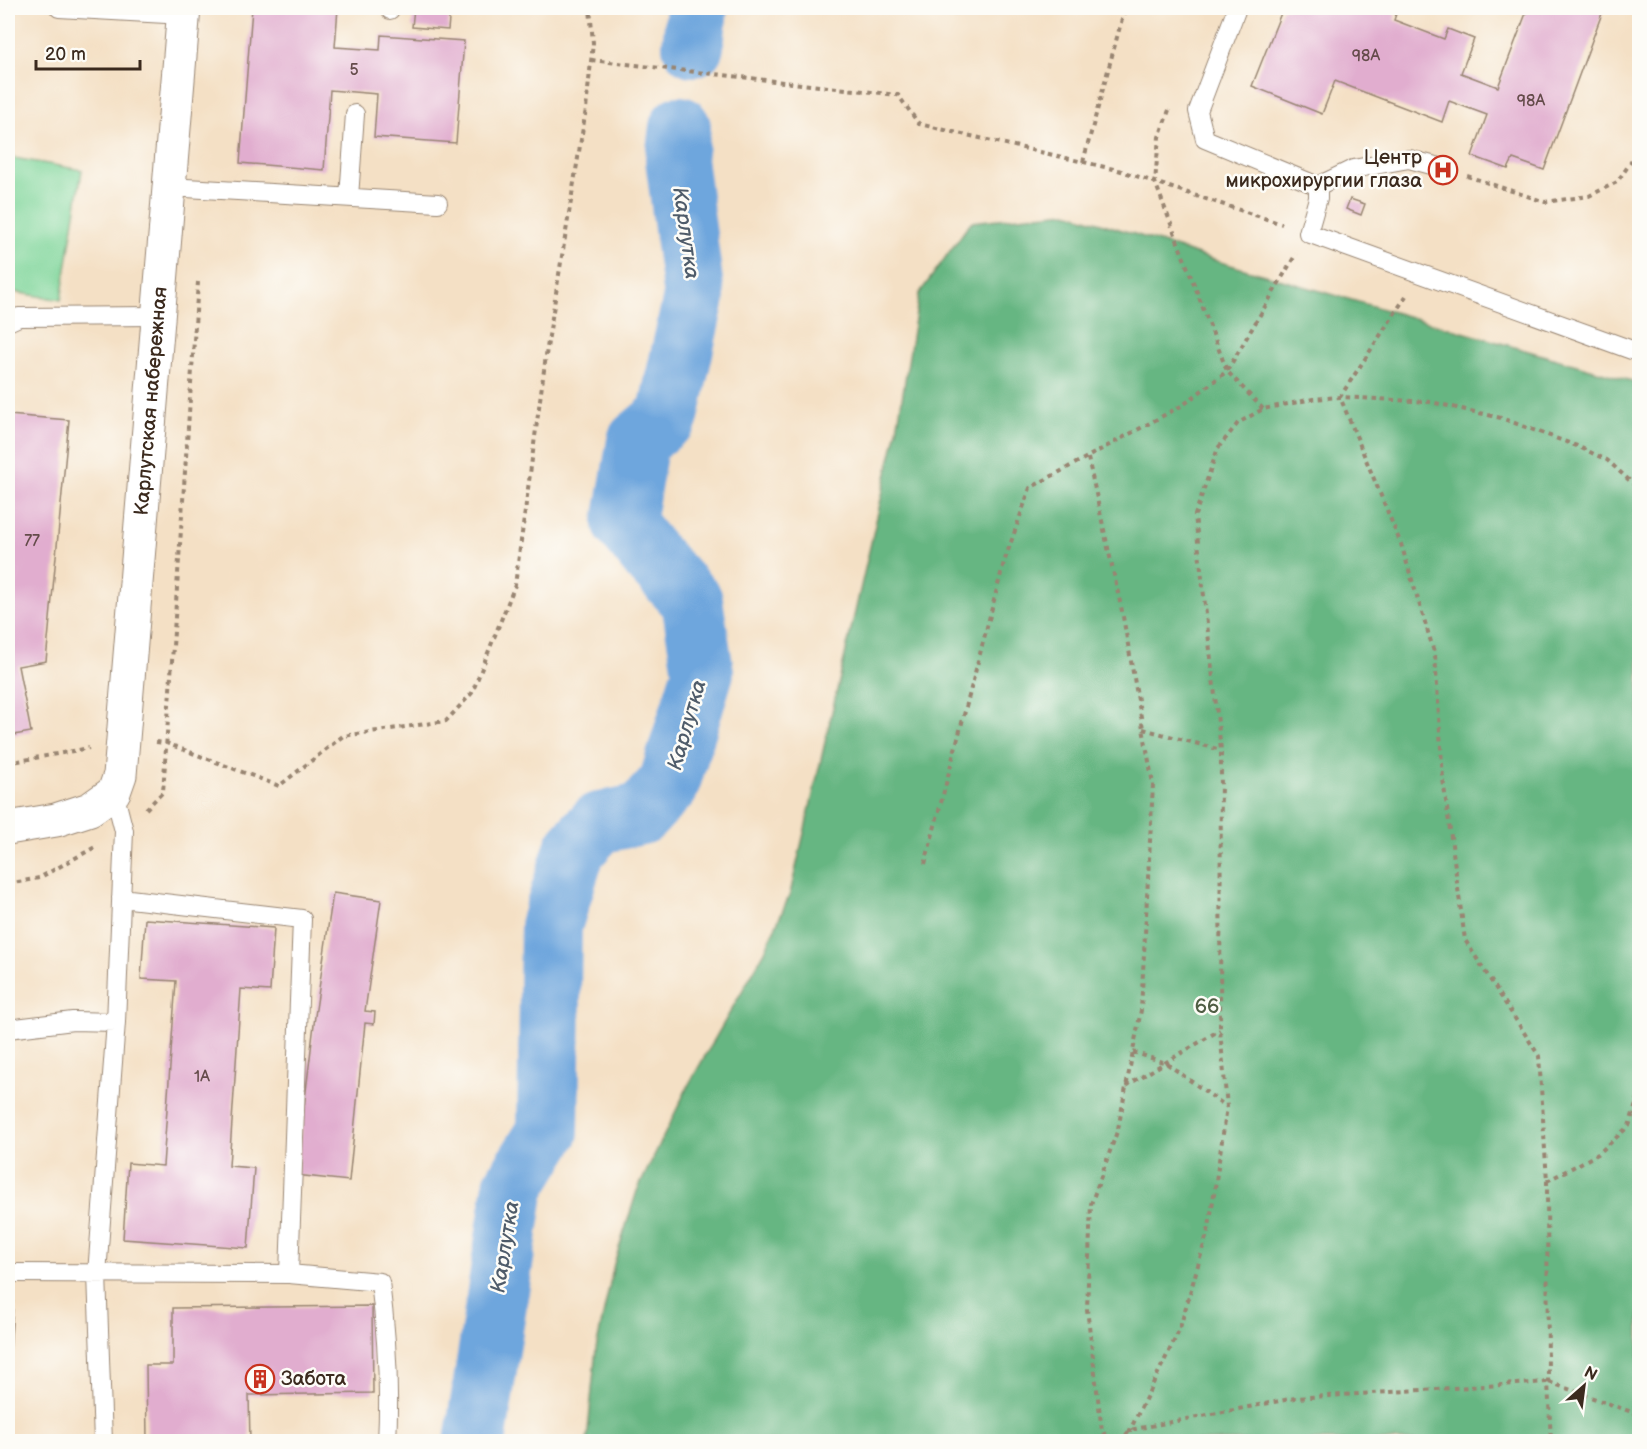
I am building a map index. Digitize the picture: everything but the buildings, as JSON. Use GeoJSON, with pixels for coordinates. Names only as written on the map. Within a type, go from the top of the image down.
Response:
{"type":"FeatureCollection","features":[{"type":"Feature","properties":{"kind":"main road","name":"Карлутская набережная"},"geometry":{"type":"LineString","coordinates":[[114,792],[120,775],[184,11]]}},
{"type":"Feature","properties":{"kind":"main road"},"geometry":{"type":"LineString","coordinates":[[8,828],[56,820],[82,812],[114,792]]}},
{"type":"Feature","properties":{"kind":"lane"},"geometry":{"type":"LineString","coordinates":[[59,8],[184,11]]}},
{"type":"Feature","properties":{"kind":"lane"},"geometry":{"type":"LineString","coordinates":[[1237,8],[1198,111],[1205,139],[1318,186],[1353,169],[1409,159],[1443,168]]}},
{"type":"Feature","properties":{"kind":"lane"},"geometry":{"type":"LineString","coordinates":[[349,197],[355,114]]}},
{"type":"Feature","properties":{"kind":"lane"},"geometry":{"type":"LineString","coordinates":[[1318,186],[1318,198],[1308,233],[1640,353]]}},
{"type":"Feature","properties":{"kind":"lane"},"geometry":{"type":"LineString","coordinates":[[169,187],[438,203]]}},
{"type":"Feature","properties":{"kind":"lane"},"geometry":{"type":"LineString","coordinates":[[8,322],[19,318],[159,316]]}},
{"type":"Feature","properties":{"kind":"lane"},"geometry":{"type":"LineString","coordinates":[[103,1442],[97,1274],[116,1022],[124,831],[114,792]]}},
{"type":"Feature","properties":{"kind":"lane"},"geometry":{"type":"LineString","coordinates":[[121,898],[302,920],[289,1274]]}},
{"type":"Feature","properties":{"kind":"lane"},"geometry":{"type":"LineString","coordinates":[[8,1029],[73,1021],[116,1022]]}},
{"type":"Feature","properties":{"kind":"lane"},"geometry":{"type":"LineString","coordinates":[[8,1273],[289,1274],[380,1282],[388,1344],[387,1442]]}},
{"type":"Feature","properties":{"kind":"path"},"geometry":{"type":"LineString","coordinates":[[8,763],[123,741],[166,742],[279,786],[343,736],[446,721],[472,693],[515,585],[547,348],[586,109],[593,43],[590,8]]}},
{"type":"Feature","properties":{"kind":"path"},"geometry":{"type":"LineString","coordinates":[[1083,162],[1125,8]]}},
{"type":"Feature","properties":{"kind":"path"},"geometry":{"type":"LineString","coordinates":[[591,60],[898,95],[919,124],[1118,170],[1308,233],[1227,371],[1183,405],[1030,488],[1004,562],[925,864]]}},
{"type":"Feature","properties":{"kind":"path"},"geometry":{"type":"LineString","coordinates":[[1171,105],[1159,137],[1155,183],[1227,371],[1263,409]]}},
{"type":"Feature","properties":{"kind":"path"},"geometry":{"type":"LineString","coordinates":[[1443,168],[1545,202],[1589,196],[1617,182],[1640,149]]}},
{"type":"Feature","properties":{"kind":"path"},"geometry":{"type":"LineString","coordinates":[[163,792],[199,272]]}},
{"type":"Feature","properties":{"kind":"path"},"geometry":{"type":"LineString","coordinates":[[1340,397],[1422,273]]}},
{"type":"Feature","properties":{"kind":"path"},"geometry":{"type":"LineString","coordinates":[[1340,397],[1401,544],[1435,654],[1443,779],[1466,939],[1539,1056],[1547,1181],[1548,1382],[1551,1442]]}},
{"type":"Feature","properties":{"kind":"path"},"geometry":{"type":"LineString","coordinates":[[1120,1442],[1130,1430],[1179,1331],[1209,1227],[1227,1107],[1220,1030],[1221,750],[1195,515],[1218,448],[1238,423],[1263,409],[1313,399],[1340,397],[1431,402],[1501,418],[1607,460],[1640,490]]}},
{"type":"Feature","properties":{"kind":"path"},"geometry":{"type":"LineString","coordinates":[[1088,458],[1122,611],[1153,784],[1141,1010],[1119,1129],[1091,1204],[1087,1309],[1102,1431],[1112,1442]]}},
{"type":"Feature","properties":{"kind":"path"},"geometry":{"type":"LineString","coordinates":[[1143,729],[1221,750]]}},
{"type":"Feature","properties":{"kind":"path"},"geometry":{"type":"LineString","coordinates":[[1126,1086],[1220,1030]]}},
{"type":"Feature","properties":{"kind":"path"},"geometry":{"type":"LineString","coordinates":[[1133,1052],[1167,1063],[1227,1107]]}},
{"type":"Feature","properties":{"kind":"path"},"geometry":{"type":"LineString","coordinates":[[1547,1181],[1598,1154],[1629,1126],[1640,1092]]}},
{"type":"Feature","properties":{"kind":"path"},"geometry":{"type":"LineString","coordinates":[[1130,1430],[1295,1398],[1548,1382],[1640,1415]]}},
{"type":"Feature","properties":{"kind":"path"},"geometry":{"type":"LineString","coordinates":[[1130,1430],[1130,1442]]}},
{"type":"Feature","properties":{"kind":"green space"},"geometry":{"type":"Polygon","coordinates":[[[934,8],[1010,8],[956,19],[934,8]]]}},
{"type":"Feature","properties":{"kind":"green space"},"geometry":{"type":"Polygon","coordinates":[[[8,157],[82,170],[61,300],[8,291],[8,157]]]}},
{"type":"Feature","properties":{"kind":"green space","name":"66"},"geometry":{"type":"Polygon","coordinates":[[[1067,212],[1220,262],[1639,383],[1639,1441],[587,1441],[596,1349],[614,1264],[637,1191],[689,1084],[765,951],[790,894],[897,430],[919,294],[971,222],[1067,212]]]}},
{"type":"Feature","properties":{"kind":"waterway","name":"Карлутка"},"geometry":{"type":"LineString","coordinates":[[693,46],[697,8]]}},
{"type":"Feature","properties":{"kind":"waterway","name":"Карлутка"},"geometry":{"type":"LineString","coordinates":[[475,1442],[514,1186],[548,1131],[551,926],[575,849],[599,823],[641,814],[669,784],[703,672],[692,601],[652,558],[624,523],[638,441],[668,416],[694,297],[676,159],[680,127]]}},
{"type":"Feature","properties":{"kind":"place","name":"Центр микрохирургии глаза"},"geometry":{"type":"Point","coordinates":[1443,170]}},
{"type":"Feature","properties":{"kind":"place","name":"Забота"},"geometry":{"type":"Point","coordinates":[260,1379]}}]}
